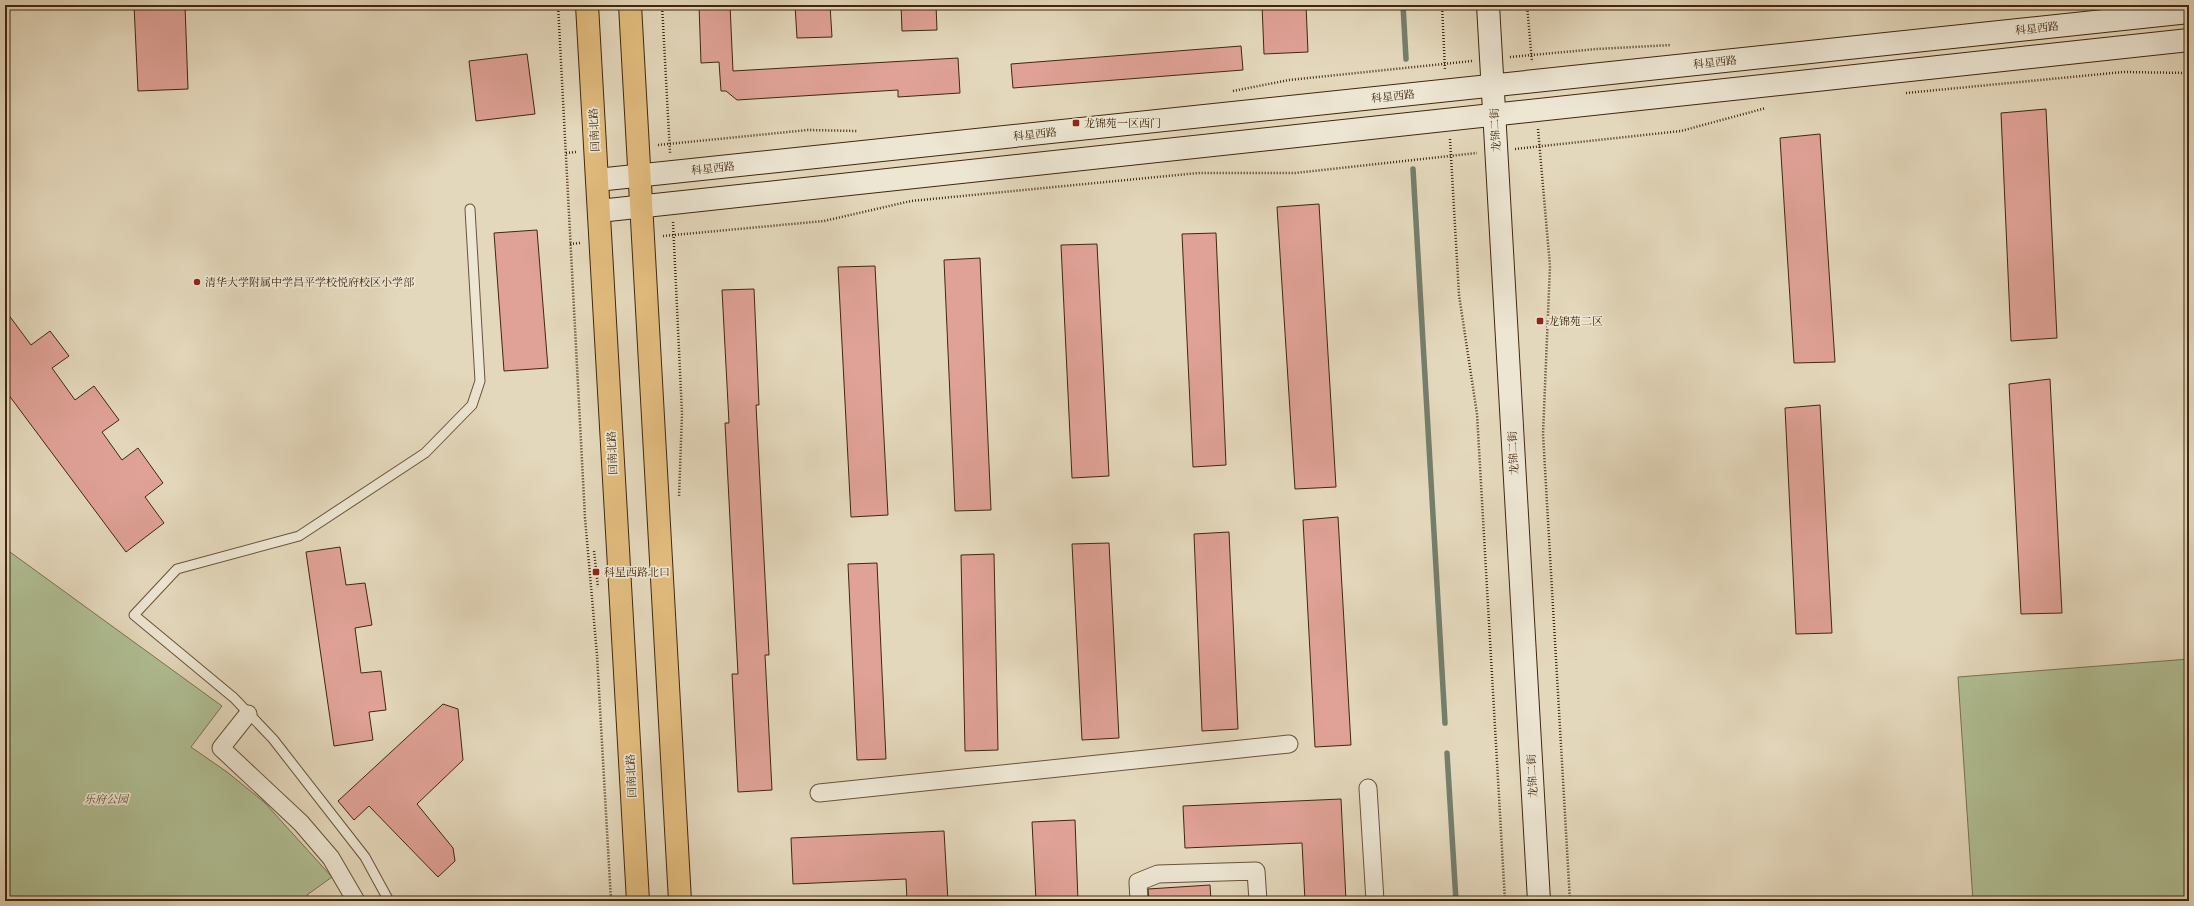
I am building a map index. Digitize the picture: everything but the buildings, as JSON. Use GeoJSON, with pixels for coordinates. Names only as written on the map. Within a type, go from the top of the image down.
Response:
{"type":"FeatureCollection","features":[{"type":"Feature","properties":{"kind":"main road","name":"回南北路"},"geometry":{"type":"LineString","coordinates":[[587,5],[638,901]]}},
{"type":"Feature","properties":{"kind":"main road"},"geometry":{"type":"LineString","coordinates":[[630,5],[680,901]]}},
{"type":"Feature","properties":{"kind":"street","name":"龙锦二街"},"geometry":{"type":"LineString","coordinates":[[1488,5],[1539,901]]}},
{"type":"Feature","properties":{"kind":"street","name":"科星西路"},"geometry":{"type":"LineString","coordinates":[[597,180],[2189,12]]}},
{"type":"Feature","properties":{"kind":"street"},"geometry":{"type":"LineString","coordinates":[[599,211],[2189,40]]}},
{"type":"Feature","properties":{"kind":"street"},"geometry":{"type":"LineString","coordinates":[[248,714],[221,748],[301,823],[331,858],[356,901]]}},
{"type":"Feature","properties":{"kind":"street"},"geometry":{"type":"LineString","coordinates":[[819,792],[1289,744]]}},
{"type":"Feature","properties":{"kind":"street"},"geometry":{"type":"LineString","coordinates":[[1368,788],[1375,901]]}},
{"type":"Feature","properties":{"kind":"street"},"geometry":{"type":"LineString","coordinates":[[1139,901],[1138,882],[1158,874],[1256,871],[1258,901]]}},
{"type":"Feature","properties":{"kind":"lane"},"geometry":{"type":"LineString","coordinates":[[389,901],[365,857],[273,740],[234,698],[134,615],[177,569],[299,536],[425,452],[472,405],[480,381],[470,209]]}},
{"type":"Feature","properties":{"kind":"path"},"geometry":{"type":"LineString","coordinates":[[558,5],[585,518],[597,655],[611,901]]}},
{"type":"Feature","properties":{"kind":"path"},"geometry":{"type":"LineString","coordinates":[[662,5],[667,96]]}},
{"type":"Feature","properties":{"kind":"path"},"geometry":{"type":"LineString","coordinates":[[1442,5],[1447,91]]}},
{"type":"Feature","properties":{"kind":"path"},"geometry":{"type":"LineString","coordinates":[[1527,5],[1534,82]]}},
{"type":"Feature","properties":{"kind":"path"},"geometry":{"type":"LineString","coordinates":[[1901,93],[2123,72],[2189,73]]}},
{"type":"Feature","properties":{"kind":"path"},"geometry":{"type":"LineString","coordinates":[[695,233],[824,221],[857,214],[888,205],[919,201],[1198,173],[1295,173],[1681,131],[1769,107]]}},
{"type":"Feature","properties":{"kind":"path"},"geometry":{"type":"LineString","coordinates":[[1536,110],[1550,266],[1543,434],[1570,901]]}},
{"type":"Feature","properties":{"kind":"path"},"geometry":{"type":"LineString","coordinates":[[1448,120],[1459,295],[1477,414],[1504,901]]}},
{"type":"Feature","properties":{"kind":"path"},"geometry":{"type":"LineString","coordinates":[[675,273],[682,414],[679,504]]}},
{"type":"Feature","properties":{"kind":"path"},"geometry":{"type":"LineString","coordinates":[[594,551],[598,587]]}},
{"type":"Feature","properties":{"kind":"green space","name":"乐府公园"},"geometry":{"type":"Polygon","coordinates":[[[5,544],[10,552],[222,706],[191,747],[227,772],[264,802],[332,877],[307,895],[310,901],[5,901],[5,544]]]}},
{"type":"Feature","properties":{"kind":"green space"},"geometry":{"type":"Polygon","coordinates":[[[2189,659],[2189,901],[1973,901],[1958,677],[2189,659]]]}},
{"type":"Feature","properties":{"kind":"waterway"},"geometry":{"type":"LineString","coordinates":[[1403,5],[1406,59]]}},
{"type":"Feature","properties":{"kind":"waterway"},"geometry":{"type":"LineString","coordinates":[[1413,169],[1445,723]]}},
{"type":"Feature","properties":{"kind":"waterway"},"geometry":{"type":"LineString","coordinates":[[1447,753],[1456,901]]}},
{"type":"Feature","properties":{"kind":"place","name":"龙锦苑一区西门"},"geometry":{"type":"Point","coordinates":[1076,123]}},
{"type":"Feature","properties":{"kind":"place","name":"清华大学附属中学昌平学校悦府校区小学部"},"geometry":{"type":"Point","coordinates":[197,282]}},
{"type":"Feature","properties":{"kind":"place","name":"龙锦苑二区"},"geometry":{"type":"Point","coordinates":[1540,321]}},
{"type":"Feature","properties":{"kind":"place","name":"科星西路北口"},"geometry":{"type":"Point","coordinates":[596,572]}}]}
